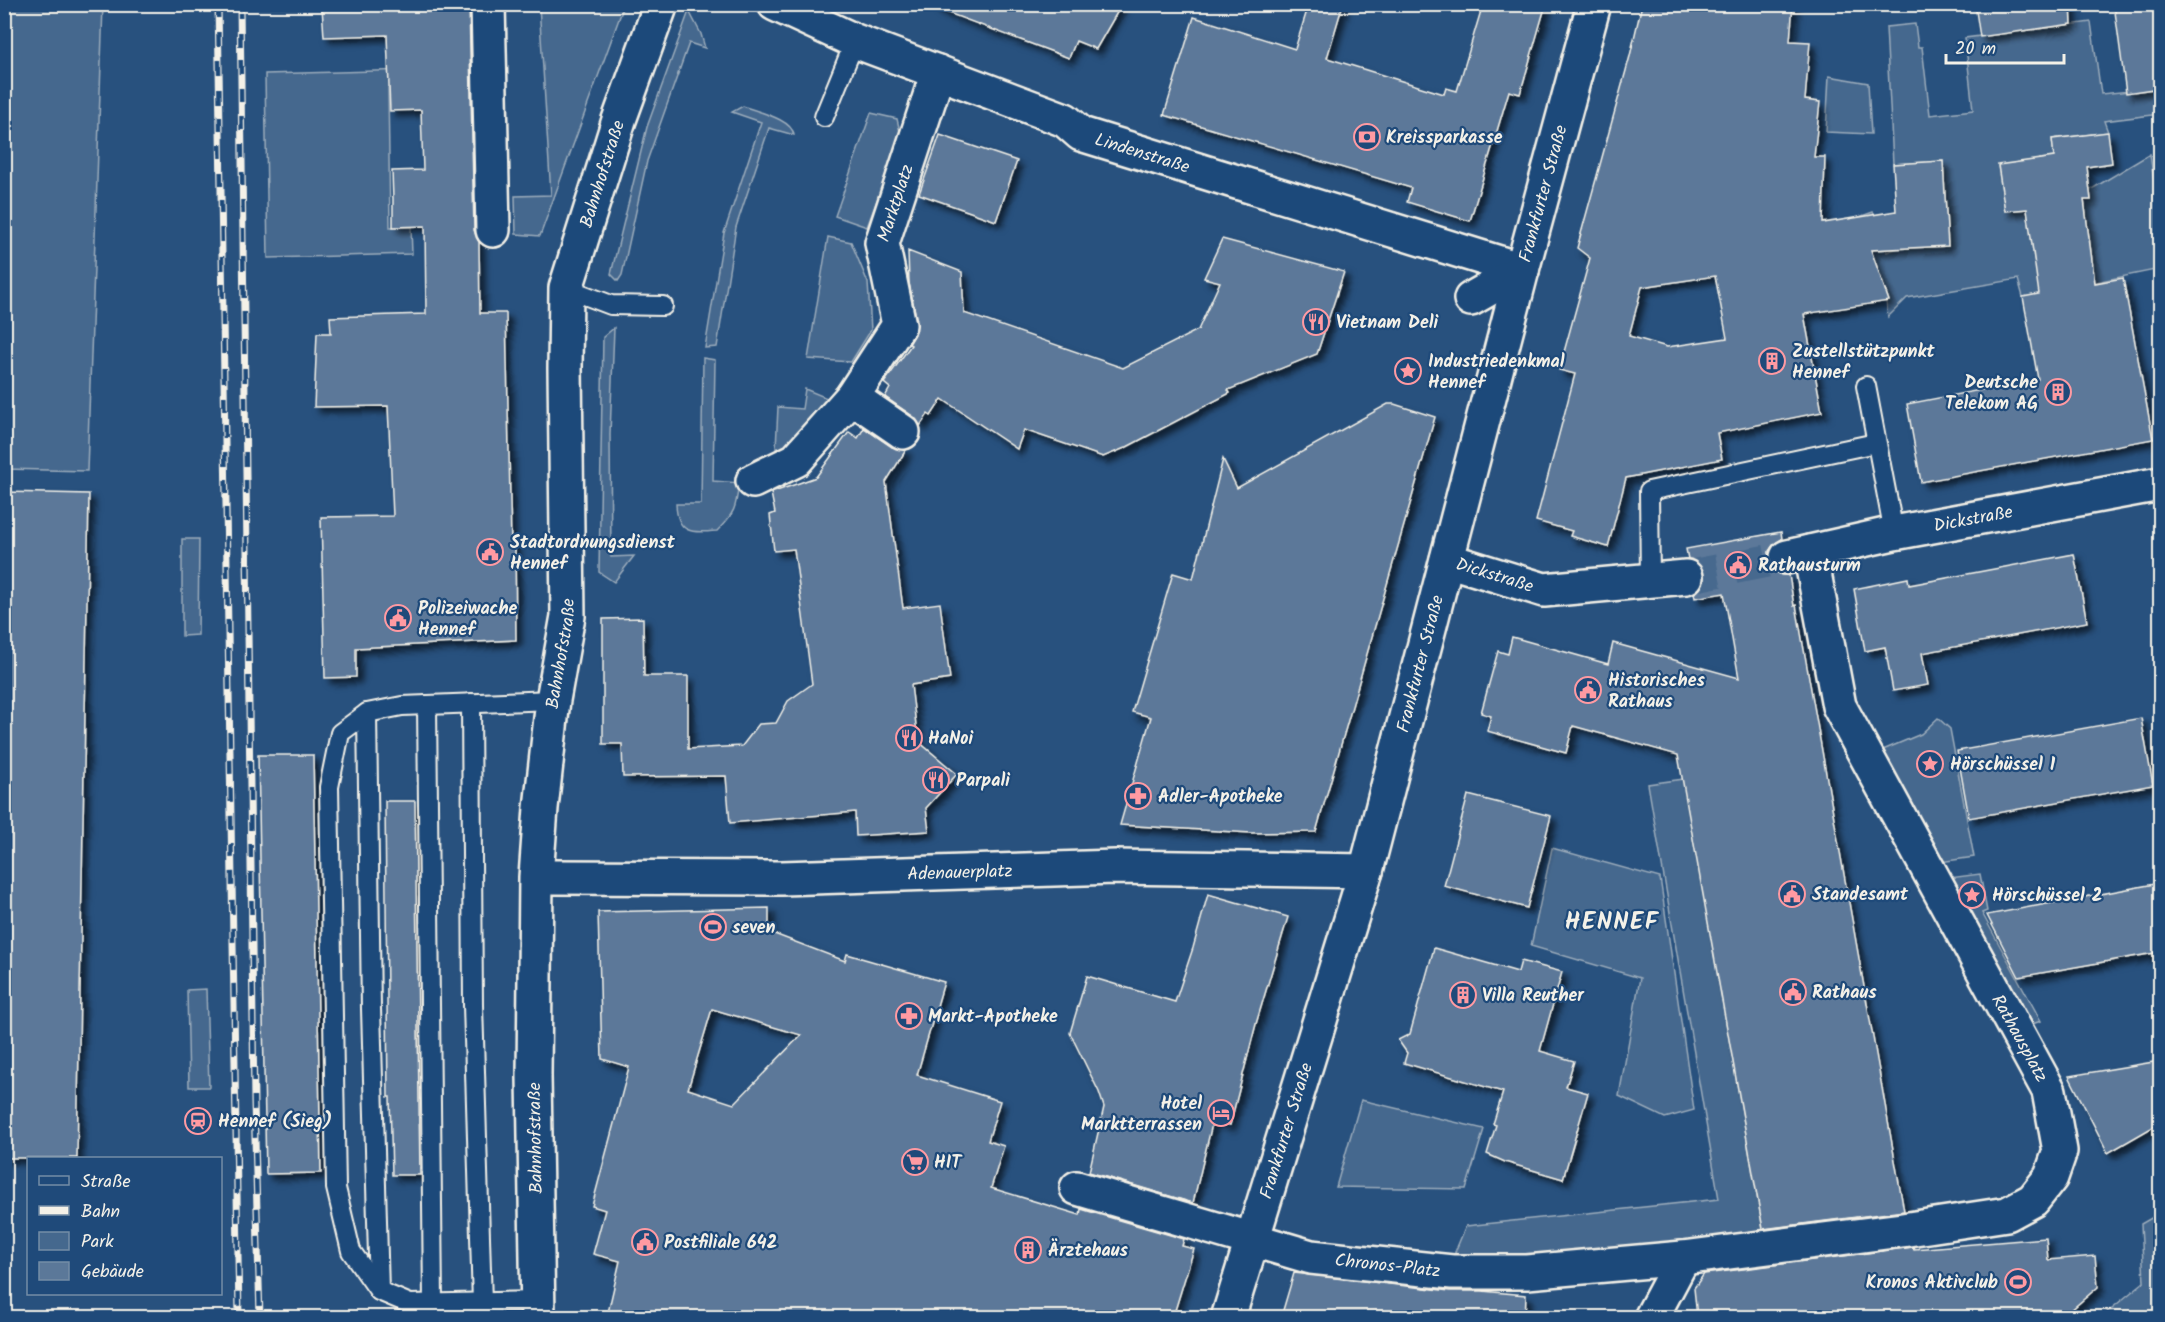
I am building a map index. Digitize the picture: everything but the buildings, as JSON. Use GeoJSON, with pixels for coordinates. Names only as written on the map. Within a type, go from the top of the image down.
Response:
{"type":"FeatureCollection","features":[{"type":"Feature","properties":{"kind":"street"},"geometry":{"type":"LineString","coordinates":[[488,4],[493,230]]}},
{"type":"Feature","properties":{"kind":"street","name":"Bahnhofstraße"},"geometry":{"type":"LineString","coordinates":[[538,1309],[534,1076],[536,877],[553,700],[568,616],[566,288],[619,120],[661,4]]}},
{"type":"Feature","properties":{"kind":"street","name":"Lindenstraße"},"geometry":{"type":"LineString","coordinates":[[775,4],[855,41],[1065,120],[1081,134],[1522,270]]}},
{"type":"Feature","properties":{"kind":"street","name":"Frankfurter Straße"},"geometry":{"type":"LineString","coordinates":[[1228,1317],[1366,870],[1522,270],[1594,4]]}},
{"type":"Feature","properties":{"kind":"street","name":"Marktplatz"},"geometry":{"type":"LineString","coordinates":[[753,481],[796,460],[852,397],[899,325],[882,243],[938,72]]}},
{"type":"Feature","properties":{"kind":"street"},"geometry":{"type":"LineString","coordinates":[[1471,299],[1522,270]]}},
{"type":"Feature","properties":{"kind":"street"},"geometry":{"type":"LineString","coordinates":[[852,397],[903,432]]}},
{"type":"Feature","properties":{"kind":"street","name":"Dickstraße"},"geometry":{"type":"LineString","coordinates":[[1799,554],[1893,533],[2160,484]]}},
{"type":"Feature","properties":{"kind":"street","name":"Rathausplatz"},"geometry":{"type":"LineString","coordinates":[[1683,1258],[2007,1214],[2033,1200],[2051,1177],[2060,1151],[2049,1091],[1839,706],[1799,554]]}},
{"type":"Feature","properties":{"kind":"street","name":"Dickstraße"},"geometry":{"type":"LineString","coordinates":[[1447,560],[1545,590],[1686,577]]}},
{"type":"Feature","properties":{"kind":"street","name":"Adenauerplatz"},"geometry":{"type":"LineString","coordinates":[[552,877],[782,878],[1115,867],[1366,870]]}},
{"type":"Feature","properties":{"kind":"street"},"geometry":{"type":"LineString","coordinates":[[1077,1188],[1252,1240]]}},
{"type":"Feature","properties":{"kind":"street","name":"Chronos-Platz"},"geometry":{"type":"LineString","coordinates":[[1252,1240],[1311,1257],[1452,1272],[1527,1272],[1683,1258]]}},
{"type":"Feature","properties":{"kind":"street"},"geometry":{"type":"LineString","coordinates":[[1651,1317],[1683,1258]]}},
{"type":"Feature","properties":{"kind":"lane"},"geometry":{"type":"LineString","coordinates":[[824,117],[855,41]]}},
{"type":"Feature","properties":{"kind":"lane"},"geometry":{"type":"LineString","coordinates":[[566,288],[611,305],[663,306]]}},
{"type":"Feature","properties":{"kind":"lane"},"geometry":{"type":"LineString","coordinates":[[1866,386],[1893,533]]}},
{"type":"Feature","properties":{"kind":"lane"},"geometry":{"type":"LineString","coordinates":[[1650,580],[1649,491],[1876,443]]}},
{"type":"Feature","properties":{"kind":"lane"},"geometry":{"type":"LineString","coordinates":[[538,1309],[482,1303],[410,1304],[379,1291],[351,1251],[336,1188],[329,787],[340,733],[367,713],[402,706],[553,700]]}},
{"type":"Feature","properties":{"kind":"lane"},"geometry":{"type":"LineString","coordinates":[[471,703],[472,982],[482,1303]]}},
{"type":"Feature","properties":{"kind":"lane"},"geometry":{"type":"LineString","coordinates":[[427,705],[433,1303]]}},
{"type":"Feature","properties":{"kind":"lane"},"geometry":{"type":"LineString","coordinates":[[367,713],[370,998],[379,1291]]}},
{"type":"Feature","properties":{"kind":"green space"},"geometry":{"type":"Polygon","coordinates":[[[5,4],[103,5],[87,471],[5,469],[5,4]]]}},
{"type":"Feature","properties":{"kind":"green space"},"geometry":{"type":"Polygon","coordinates":[[[539,5],[624,5],[540,236],[516,234],[515,196],[551,195],[539,5]]]}},
{"type":"Feature","properties":{"kind":"green space"},"geometry":{"type":"Polygon","coordinates":[[[689,11],[701,34],[705,48],[689,43],[647,161],[622,275],[618,281],[611,274],[647,127],[689,11]]]}},
{"type":"Feature","properties":{"kind":"green space"},"geometry":{"type":"Polygon","coordinates":[[[2091,22],[2101,94],[2160,88],[2160,114],[2104,121],[2108,132],[2052,139],[2054,157],[1998,166],[2005,211],[2027,209],[2034,259],[2091,251],[2084,200],[2091,199],[2090,190],[2150,154],[2160,223],[2160,269],[2023,297],[2018,279],[1907,298],[1888,317],[1884,287],[1859,217],[1873,212],[1887,252],[1898,248],[1948,246],[1943,161],[1893,164],[1886,27],[1915,24],[1918,47],[1922,47],[1930,115],[1973,110],[1965,38],[2091,22]]]}},
{"type":"Feature","properties":{"kind":"green space"},"geometry":{"type":"Polygon","coordinates":[[[412,70],[413,87],[388,88],[390,227],[411,227],[412,254],[268,258],[265,74],[412,70]]]}},
{"type":"Feature","properties":{"kind":"green space"},"geometry":{"type":"Polygon","coordinates":[[[1829,76],[1868,83],[1871,134],[1826,132],[1829,76]]]}},
{"type":"Feature","properties":{"kind":"green space"},"geometry":{"type":"Polygon","coordinates":[[[743,106],[781,120],[792,129],[794,135],[769,128],[736,227],[717,347],[705,348],[724,233],[761,122],[732,112],[743,106]]]}},
{"type":"Feature","properties":{"kind":"green space"},"geometry":{"type":"Polygon","coordinates":[[[871,113],[897,119],[901,136],[867,227],[835,216],[871,113]]]}},
{"type":"Feature","properties":{"kind":"green space"},"geometry":{"type":"Polygon","coordinates":[[[828,237],[851,242],[868,283],[871,330],[851,362],[808,359],[828,237]]]}},
{"type":"Feature","properties":{"kind":"green space"},"geometry":{"type":"Polygon","coordinates":[[[614,328],[610,434],[611,557],[634,556],[614,582],[599,572],[603,337],[614,328]]]}},
{"type":"Feature","properties":{"kind":"green space"},"geometry":{"type":"Polygon","coordinates":[[[703,358],[715,360],[713,481],[739,483],[735,504],[728,519],[717,531],[700,532],[688,530],[683,526],[679,521],[676,504],[701,504],[703,358]]]}},
{"type":"Feature","properties":{"kind":"green space"},"geometry":{"type":"Polygon","coordinates":[[[805,389],[827,398],[793,449],[786,453],[776,449],[778,407],[802,409],[805,389]]]}},
{"type":"Feature","properties":{"kind":"green space"},"geometry":{"type":"Polygon","coordinates":[[[182,539],[199,539],[198,635],[182,636],[182,539]]]}},
{"type":"Feature","properties":{"kind":"green space"},"geometry":{"type":"Polygon","coordinates":[[[1938,718],[1950,729],[1974,857],[1940,862],[1883,750],[1921,734],[1938,718]]]}},
{"type":"Feature","properties":{"kind":"green space"},"geometry":{"type":"Polygon","coordinates":[[[1683,779],[1764,1236],[1519,1260],[1456,1259],[1455,1252],[1466,1226],[1719,1199],[1648,784],[1683,779]]]}},
{"type":"Feature","properties":{"kind":"green space"},"geometry":{"type":"Polygon","coordinates":[[[1552,848],[1660,878],[1694,1110],[1665,1118],[1619,1096],[1640,978],[1531,946],[1552,848]]]}},
{"type":"Feature","properties":{"kind":"green space"},"geometry":{"type":"Polygon","coordinates":[[[1980,874],[1987,911],[1982,913],[2041,1021],[2029,1025],[1949,878],[1980,874]]]}},
{"type":"Feature","properties":{"kind":"green space"},"geometry":{"type":"Polygon","coordinates":[[[206,989],[209,1087],[189,1087],[187,990],[206,989]]]}},
{"type":"Feature","properties":{"kind":"green space"},"geometry":{"type":"Polygon","coordinates":[[[1361,1100],[1484,1129],[1466,1189],[1336,1187],[1361,1100]]]}},
{"type":"Feature","properties":{"kind":"green space"},"geometry":{"type":"Polygon","coordinates":[[[2160,1213],[2159,1318],[2101,1317],[2144,1282],[2141,1224],[2160,1213]]]}},
{"type":"Feature","properties":{"kind":"tunnel"},"geometry":{"type":"LineString","coordinates":[[1686,577],[1787,557]]}},
{"type":"Feature","properties":{"kind":"railway"},"geometry":{"type":"LineString","coordinates":[[218,4],[239,1318]]}},
{"type":"Feature","properties":{"kind":"railway"},"geometry":{"type":"LineString","coordinates":[[240,4],[254,1102],[260,1318]]}},
{"type":"Feature","properties":{"kind":"place","name":"Kreissparkasse"},"geometry":{"type":"Point","coordinates":[1367,137]}},
{"type":"Feature","properties":{"kind":"place","name":"Vietnam Deli"},"geometry":{"type":"Point","coordinates":[1316,322]}},
{"type":"Feature","properties":{"kind":"place","name":"Zustellstützpunkt Hennef"},"geometry":{"type":"Point","coordinates":[1772,361]}},
{"type":"Feature","properties":{"kind":"place","name":"Industriedenkmal Hennef"},"geometry":{"type":"Point","coordinates":[1408,371]}},
{"type":"Feature","properties":{"kind":"place","name":"Deutsche Telekom AG"},"geometry":{"type":"Point","coordinates":[2058,392]}},
{"type":"Feature","properties":{"kind":"place","name":"Stadtordnungsdienst Hennef"},"geometry":{"type":"Point","coordinates":[490,552]}},
{"type":"Feature","properties":{"kind":"place","name":"Rathausturm"},"geometry":{"type":"Point","coordinates":[1738,565]}},
{"type":"Feature","properties":{"kind":"place","name":"Polizeiwache Hennef"},"geometry":{"type":"Point","coordinates":[398,618]}},
{"type":"Feature","properties":{"kind":"place","name":"Historisches Rathaus"},"geometry":{"type":"Point","coordinates":[1588,690]}},
{"type":"Feature","properties":{"kind":"place","name":"HaNoi"},"geometry":{"type":"Point","coordinates":[909,738]}},
{"type":"Feature","properties":{"kind":"place","name":"Hörschüssel 1"},"geometry":{"type":"Point","coordinates":[1930,764]}},
{"type":"Feature","properties":{"kind":"place","name":"Parpali"},"geometry":{"type":"Point","coordinates":[936,780]}},
{"type":"Feature","properties":{"kind":"place","name":"Adler-Apotheke"},"geometry":{"type":"Point","coordinates":[1138,796]}},
{"type":"Feature","properties":{"kind":"place","name":"Standesamt"},"geometry":{"type":"Point","coordinates":[1792,894]}},
{"type":"Feature","properties":{"kind":"place","name":"Hörschüssel 2"},"geometry":{"type":"Point","coordinates":[1972,895]}},
{"type":"Feature","properties":{"kind":"place","name":"seven"},"geometry":{"type":"Point","coordinates":[713,927]}},
{"type":"Feature","properties":{"kind":"place","name":"Rathaus"},"geometry":{"type":"Point","coordinates":[1793,992]}},
{"type":"Feature","properties":{"kind":"place","name":"Villa Reuther"},"geometry":{"type":"Point","coordinates":[1463,995]}},
{"type":"Feature","properties":{"kind":"place","name":"Markt-Apotheke"},"geometry":{"type":"Point","coordinates":[909,1016]}},
{"type":"Feature","properties":{"kind":"place","name":"Hotel Marktterrassen"},"geometry":{"type":"Point","coordinates":[1221,1113]}},
{"type":"Feature","properties":{"kind":"place","name":"Hennef (Sieg)"},"geometry":{"type":"Point","coordinates":[198,1121]}},
{"type":"Feature","properties":{"kind":"place","name":"HIT"},"geometry":{"type":"Point","coordinates":[915,1162]}},
{"type":"Feature","properties":{"kind":"place","name":"Postfiliale 642"},"geometry":{"type":"Point","coordinates":[645,1242]}},
{"type":"Feature","properties":{"kind":"place","name":"Ärztehaus"},"geometry":{"type":"Point","coordinates":[1028,1250]}},
{"type":"Feature","properties":{"kind":"place","name":"Kronos Aktivclub"},"geometry":{"type":"Point","coordinates":[2018,1282]}},
{"type":"Feature","properties":{"kind":"district","name":"HENNEF"},"geometry":{"type":"Point","coordinates":[1612,921]}}]}
